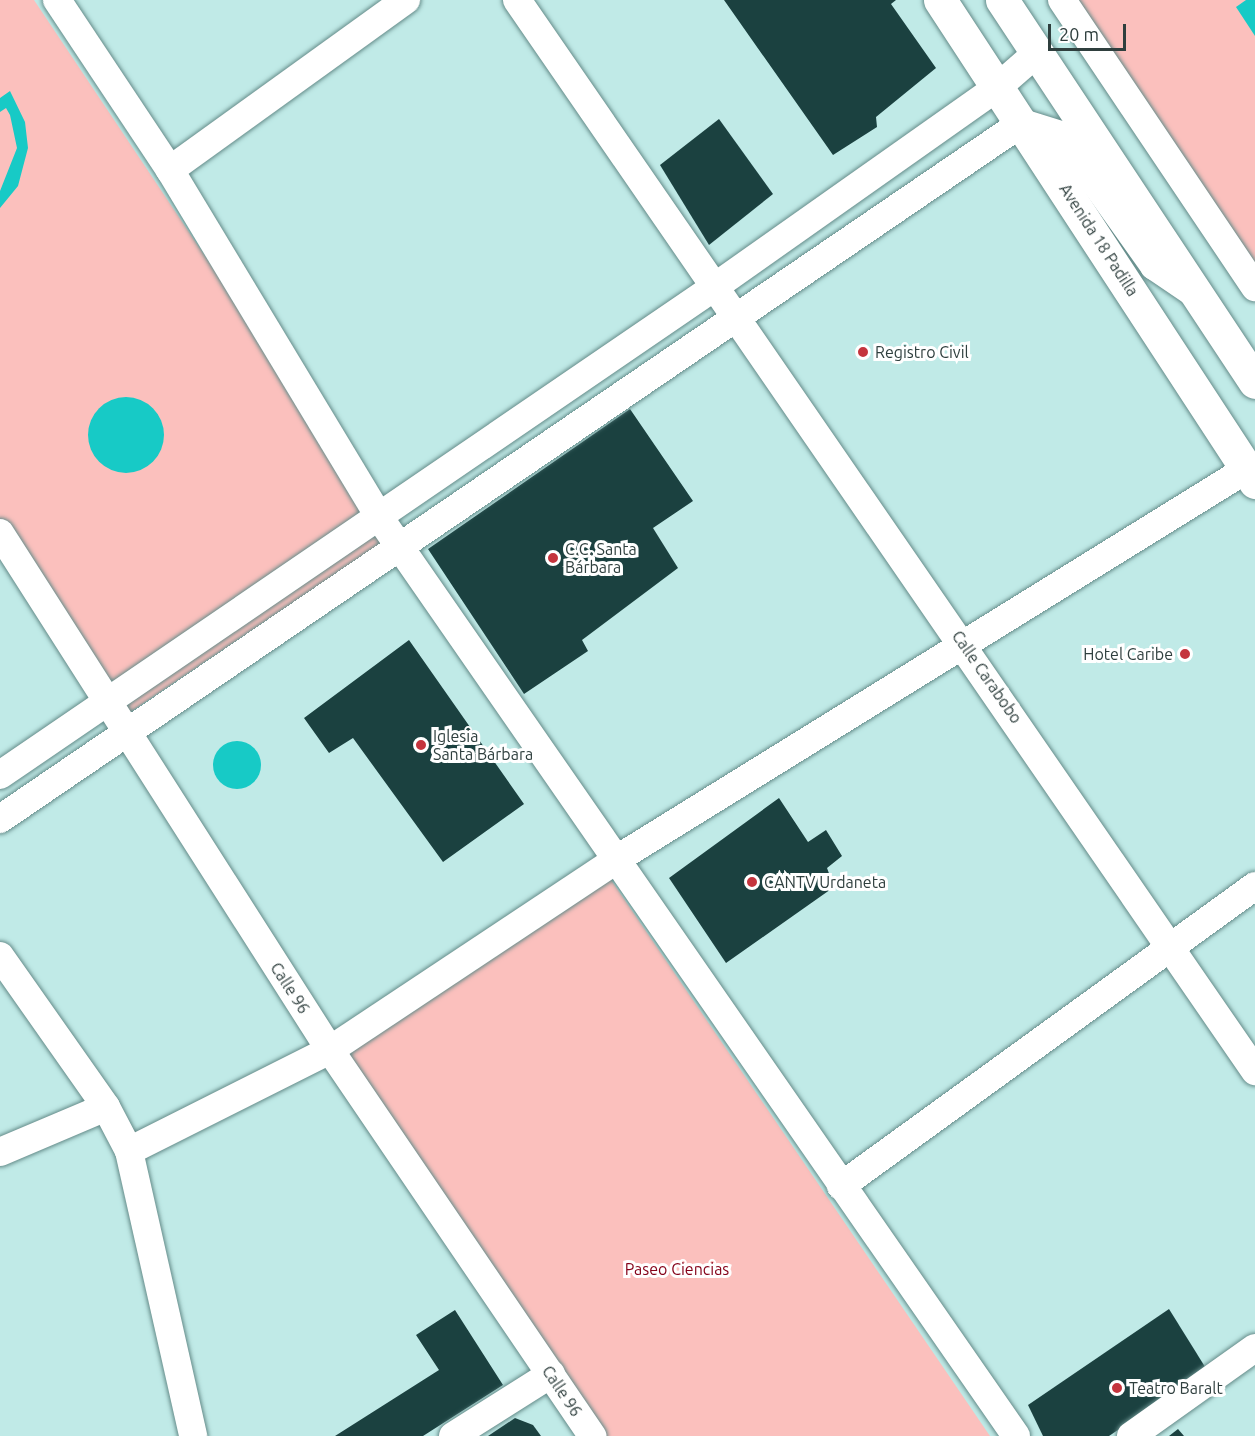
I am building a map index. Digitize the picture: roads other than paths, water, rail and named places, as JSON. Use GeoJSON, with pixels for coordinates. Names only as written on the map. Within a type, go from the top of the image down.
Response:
{"type":"FeatureCollection","features":[{"type":"Feature","properties":{"kind":"street"},"geometry":{"type":"LineString","coordinates":[[57,0],[170,170],[379,518],[1016,1436]]}},
{"type":"Feature","properties":{"kind":"street"},"geometry":{"type":"LineString","coordinates":[[170,170],[406,0]]}},
{"type":"Feature","properties":{"kind":"street","name":"Calle Carabobo"},"geometry":{"type":"LineString","coordinates":[[517,0],[713,288],[739,320],[1172,944],[1255,1071]]}},
{"type":"Feature","properties":{"kind":"street","name":"Avenida 18 Padilla"},"geometry":{"type":"LineString","coordinates":[[940,0],[999,86],[1251,475]]}},
{"type":"Feature","properties":{"kind":"street"},"geometry":{"type":"LineString","coordinates":[[1002,0],[1203,299],[1255,382]]}},
{"type":"Feature","properties":{"kind":"street"},"geometry":{"type":"LineString","coordinates":[[1062,0],[1255,287]]}},
{"type":"Feature","properties":{"kind":"street"},"geometry":{"type":"LineString","coordinates":[[0,775],[713,288],[999,86],[1038,52]]}},
{"type":"Feature","properties":{"kind":"street"},"geometry":{"type":"LineString","coordinates":[[0,819],[127,736],[400,546],[739,320],[1022,123],[1061,135],[1154,266],[1203,299]]}},
{"type":"Feature","properties":{"kind":"street"},"geometry":{"type":"LineString","coordinates":[[129,1151],[330,1050],[617,859],[963,641],[1251,475]]}},
{"type":"Feature","properties":{"kind":"street","name":"Calle 96"},"geometry":{"type":"LineString","coordinates":[[0,533],[110,698],[127,736],[330,1050],[592,1436]]}},
{"type":"Feature","properties":{"kind":"street"},"geometry":{"type":"LineString","coordinates":[[842,1186],[1172,944],[1255,886]]}},
{"type":"Feature","properties":{"kind":"street"},"geometry":{"type":"LineString","coordinates":[[0,956],[106,1107],[129,1151],[193,1436]]}},
{"type":"Feature","properties":{"kind":"street"},"geometry":{"type":"LineString","coordinates":[[0,1152],[106,1107]]}},
{"type":"Feature","properties":{"kind":"street"},"geometry":{"type":"LineString","coordinates":[[1131,1436],[1255,1348]]}},
{"type":"Feature","properties":{"kind":"street"},"geometry":{"type":"LineString","coordinates":[[453,1436],[551,1374]]}},
{"type":"Feature","properties":{"kind":"water"},"geometry":{"type":"Polygon","coordinates":[[[1246,0],[1255,0],[1255,36],[1236,7],[1246,0]]]}},
{"type":"Feature","properties":{"kind":"water"},"geometry":{"type":"Polygon","coordinates":[[[10,91],[25,122],[28,148],[18,186],[0,208],[0,191],[17,148],[10,115],[6,108],[0,112],[0,98],[10,91]]]}},
{"type":"Feature","properties":{"kind":"water"},"geometry":{"type":"Polygon","coordinates":[[[126,397],[140,400],[153,408],[161,421],[164,435],[161,449],[153,462],[140,470],[126,473],[112,470],[99,462],[91,449],[88,435],[91,421],[99,408],[112,400],[126,397]]]}},
{"type":"Feature","properties":{"kind":"water"},"geometry":{"type":"Polygon","coordinates":[[[237,741],[254,748],[261,765],[254,782],[237,789],[220,782],[213,765],[220,748],[237,741]]]}},
{"type":"Feature","properties":{"kind":"place","name":"Registro Civil"},"geometry":{"type":"Point","coordinates":[863,352]}},
{"type":"Feature","properties":{"kind":"place","name":"C.C. Santa Bárbara"},"geometry":{"type":"Point","coordinates":[553,558]}},
{"type":"Feature","properties":{"kind":"place","name":"Hotel Caribe"},"geometry":{"type":"Point","coordinates":[1185,654]}},
{"type":"Feature","properties":{"kind":"place","name":"Iglesia Santa Bárbara"},"geometry":{"type":"Point","coordinates":[421,745]}},
{"type":"Feature","properties":{"kind":"place","name":"CANTV Urdaneta"},"geometry":{"type":"Point","coordinates":[752,882]}},
{"type":"Feature","properties":{"kind":"place","name":"Teatro Baralt"},"geometry":{"type":"Point","coordinates":[1117,1388]}},
{"type":"Feature","properties":{"kind":"park label","name":"Paseo Ciencias"},"geometry":{"type":"Point","coordinates":[677,1269]}}]}
